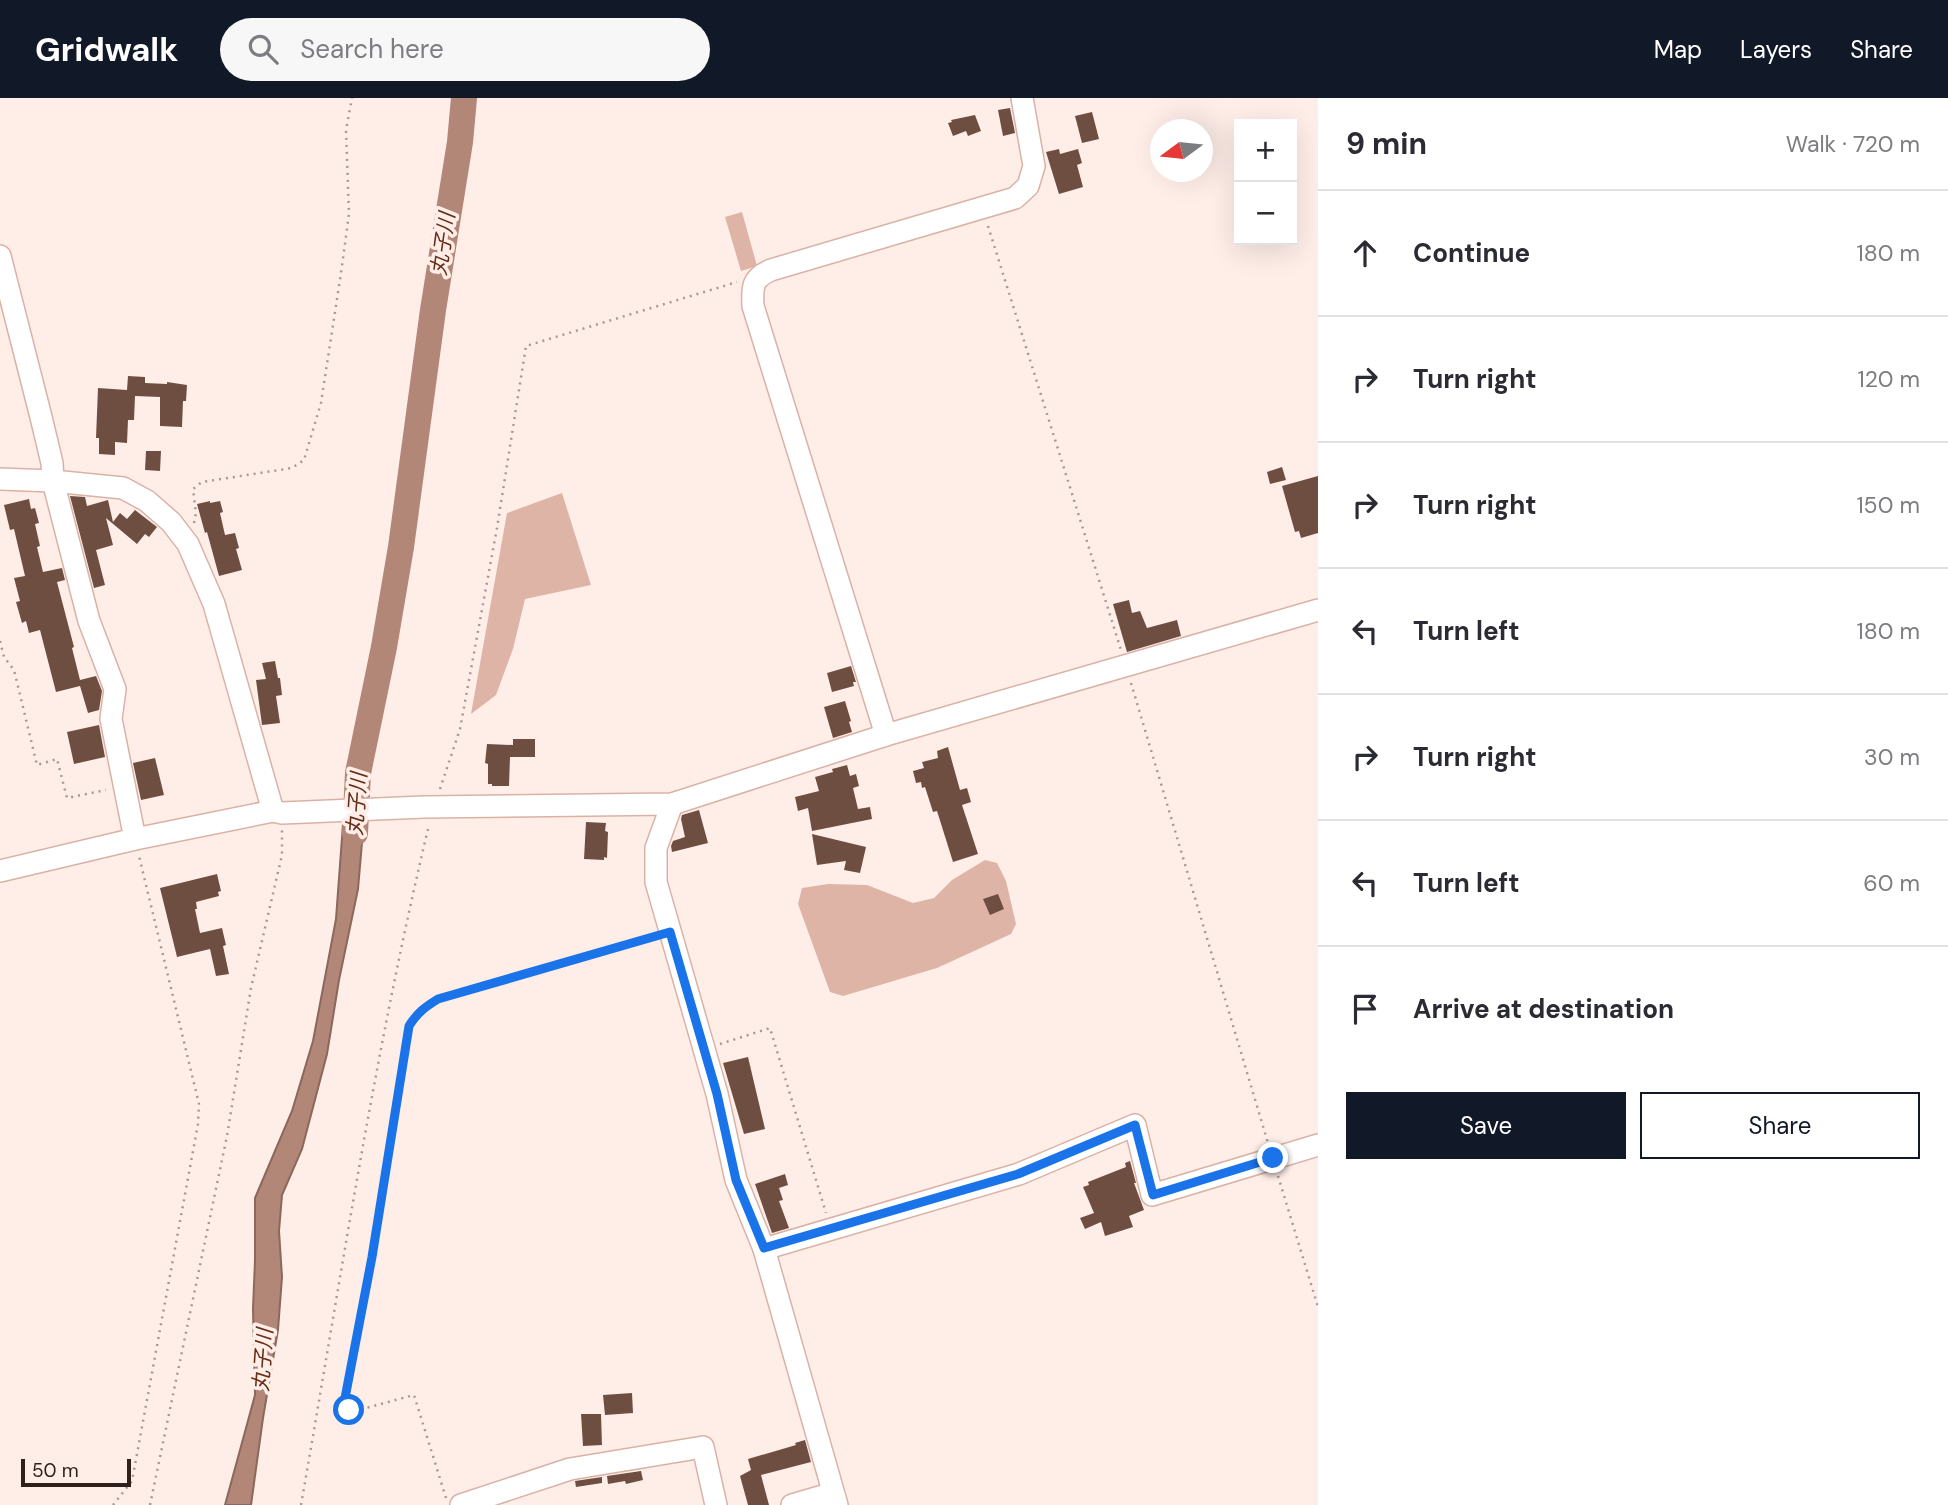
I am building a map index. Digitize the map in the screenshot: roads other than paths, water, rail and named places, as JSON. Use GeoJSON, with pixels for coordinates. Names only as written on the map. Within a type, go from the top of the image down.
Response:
{"type":"FeatureCollection","features":[{"type":"Feature","properties":{"kind":"street"},"geometry":{"type":"LineString","coordinates":[[886,735],[753,306],[752,288],[761,275],[1016,198],[1028,186],[1034,166],[1022,98]]}},
{"type":"Feature","properties":{"kind":"street"},"geometry":{"type":"LineString","coordinates":[[0,256],[89,621],[115,689],[111,719],[135,839]]}},
{"type":"Feature","properties":{"kind":"street"},"geometry":{"type":"LineString","coordinates":[[0,479],[123,488],[147,501],[171,522],[188,544],[214,604],[278,812]]}},
{"type":"Feature","properties":{"kind":"street"},"geometry":{"type":"LineString","coordinates":[[0,871],[135,839],[278,812],[672,804],[886,735],[1318,610]]}},
{"type":"Feature","properties":{"kind":"street"},"geometry":{"type":"LineString","coordinates":[[672,804],[656,848],[656,882],[717,1094],[736,1180],[764,1248],[835,1499],[792,1505]]}},
{"type":"Feature","properties":{"kind":"street"},"geometry":{"type":"LineString","coordinates":[[764,1248],[1018,1174],[1135,1125],[1153,1195],[1318,1145]]}},
{"type":"Feature","properties":{"kind":"street"},"geometry":{"type":"LineString","coordinates":[[461,1505],[570,1469],[704,1447],[716,1505]]}},
{"type":"Feature","properties":{"kind":"water"},"geometry":{"type":"Polygon","coordinates":[[[366,796],[358,889],[327,1054],[302,1149],[282,1195],[279,1231],[282,1277],[278,1330],[251,1505],[225,1505],[255,1395],[255,1198],[292,1111],[313,1041],[336,919],[345,797],[366,796]]]}},
{"type":"Feature","properties":{"kind":"waterway","name":"丸子川"},"geometry":{"type":"LineString","coordinates":[[355,833],[358,773],[401,547],[433,310],[460,142],[464,98]]}}]}
